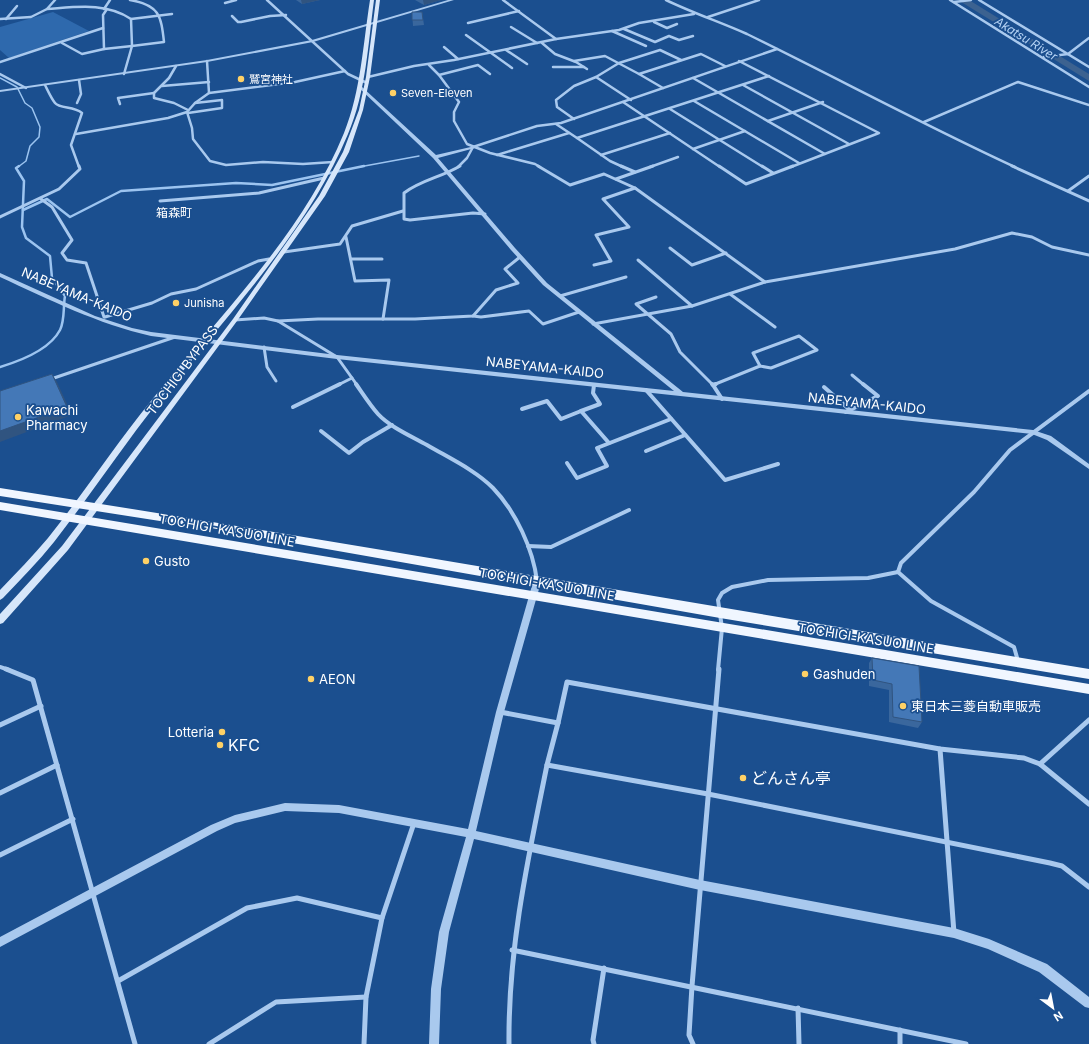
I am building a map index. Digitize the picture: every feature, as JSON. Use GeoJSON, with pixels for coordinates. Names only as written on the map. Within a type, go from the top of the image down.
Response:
{"type":"FeatureCollection","features":[{"type":"Feature","properties":{"kind":"main road","name":"TOCHIGI BYPASS"},"geometry":{"type":"LineString","coordinates":[[0,620],[65,548],[96,507],[284,252],[337,170],[355,131],[365,92],[364,82],[368,24],[372,0]]}},
{"type":"Feature","properties":{"kind":"main road","name":"TOCHIGI BYPASS"},"geometry":{"type":"LineString","coordinates":[[0,596],[49,542],[154,402],[269,259],[297,221],[333,162],[347,132],[360,87],[368,77],[378,0]]}},
{"type":"Feature","properties":{"kind":"main road","name":"TOCHIGI-KASUO LINE"},"geometry":{"type":"LineString","coordinates":[[0,492],[224,527],[720,614],[1089,674]]}},
{"type":"Feature","properties":{"kind":"main road","name":"TOCHIGI-KASUO LINE"},"geometry":{"type":"LineString","coordinates":[[0,506],[1089,689]]}},
{"type":"Feature","properties":{"kind":"street"},"geometry":{"type":"LineString","coordinates":[[0,19],[33,16],[47,9],[55,0]]}},
{"type":"Feature","properties":{"kind":"street"},"geometry":{"type":"LineString","coordinates":[[104,9],[110,0]]}},
{"type":"Feature","properties":{"kind":"street"},"geometry":{"type":"LineString","coordinates":[[62,43],[82,54],[104,49],[164,42],[160,15],[153,7],[130,0]]}},
{"type":"Feature","properties":{"kind":"street"},"geometry":{"type":"LineString","coordinates":[[225,3],[236,0]]}},
{"type":"Feature","properties":{"kind":"street"},"geometry":{"type":"LineString","coordinates":[[267,0],[345,71],[364,82]]}},
{"type":"Feature","properties":{"kind":"street"},"geometry":{"type":"LineString","coordinates":[[0,91],[176,66],[313,41],[452,0]]}},
{"type":"Feature","properties":{"kind":"street"},"geometry":{"type":"LineString","coordinates":[[503,0],[556,39]]}},
{"type":"Feature","properties":{"kind":"street"},"geometry":{"type":"LineString","coordinates":[[666,0],[694,14],[708,17],[777,49],[969,146],[1089,201]]}},
{"type":"Feature","properties":{"kind":"street"},"geometry":{"type":"LineString","coordinates":[[708,17],[759,0]]}},
{"type":"Feature","properties":{"kind":"street"},"geometry":{"type":"LineString","coordinates":[[950,0],[1089,87]]}},
{"type":"Feature","properties":{"kind":"street"},"geometry":{"type":"LineString","coordinates":[[954,2],[970,0]]}},
{"type":"Feature","properties":{"kind":"street"},"geometry":{"type":"LineString","coordinates":[[979,0],[1089,67]]}},
{"type":"Feature","properties":{"kind":"street"},"geometry":{"type":"LineString","coordinates":[[6,19],[17,6]]}},
{"type":"Feature","properties":{"kind":"street"},"geometry":{"type":"LineString","coordinates":[[47,9],[107,9],[117,11],[131,19],[172,14]]}},
{"type":"Feature","properties":{"kind":"street"},"geometry":{"type":"LineString","coordinates":[[104,49],[103,14],[107,9]]}},
{"type":"Feature","properties":{"kind":"street"},"geometry":{"type":"LineString","coordinates":[[468,24],[519,11]]}},
{"type":"Feature","properties":{"kind":"street"},"geometry":{"type":"LineString","coordinates":[[368,77],[414,66],[429,65],[556,39],[612,31],[639,23],[654,22],[694,14]]}},
{"type":"Feature","properties":{"kind":"street"},"geometry":{"type":"LineString","coordinates":[[232,16],[238,22],[241,22],[270,16],[286,16]]}},
{"type":"Feature","properties":{"kind":"street"},"geometry":{"type":"LineString","coordinates":[[124,74],[132,46],[131,19]]}},
{"type":"Feature","properties":{"kind":"street"},"geometry":{"type":"LineString","coordinates":[[654,22],[667,28],[677,24]]}},
{"type":"Feature","properties":{"kind":"street"},"geometry":{"type":"LineString","coordinates":[[511,27],[537,43]]}},
{"type":"Feature","properties":{"kind":"street"},"geometry":{"type":"LineString","coordinates":[[0,62],[62,43],[103,28]]}},
{"type":"Feature","properties":{"kind":"street"},"geometry":{"type":"LineString","coordinates":[[623,28],[655,42],[669,36],[679,40],[693,36]]}},
{"type":"Feature","properties":{"kind":"street"},"geometry":{"type":"LineString","coordinates":[[612,31],[646,46]]}},
{"type":"Feature","properties":{"kind":"street"},"geometry":{"type":"LineString","coordinates":[[466,35],[512,68]]}},
{"type":"Feature","properties":{"kind":"street"},"geometry":{"type":"LineString","coordinates":[[1043,58],[1068,54],[1089,38]]}},
{"type":"Feature","properties":{"kind":"street"},"geometry":{"type":"LineString","coordinates":[[542,43],[555,54],[574,61],[586,68],[553,67]]}},
{"type":"Feature","properties":{"kind":"street"},"geometry":{"type":"LineString","coordinates":[[444,47],[458,59]]}},
{"type":"Feature","properties":{"kind":"street"},"geometry":{"type":"LineString","coordinates":[[435,157],[473,147],[537,126],[556,124],[574,119],[777,49]]}},
{"type":"Feature","properties":{"kind":"street"},"geometry":{"type":"LineString","coordinates":[[506,50],[526,64]]}},
{"type":"Feature","properties":{"kind":"street"},"geometry":{"type":"LineString","coordinates":[[574,119],[557,107],[556,100],[574,86],[596,77],[619,63],[660,50],[681,60]]}},
{"type":"Feature","properties":{"kind":"street"},"geometry":{"type":"LineString","coordinates":[[638,74],[701,54],[725,66]]}},
{"type":"Feature","properties":{"kind":"street"},"geometry":{"type":"LineString","coordinates":[[574,61],[605,56],[663,88]]}},
{"type":"Feature","properties":{"kind":"street"},"geometry":{"type":"LineString","coordinates":[[207,61],[209,82],[208,93]]}},
{"type":"Feature","properties":{"kind":"street"},"geometry":{"type":"LineString","coordinates":[[623,102],[746,184],[879,133],[823,102],[810,98],[739,61]]}},
{"type":"Feature","properties":{"kind":"street"},"geometry":{"type":"LineString","coordinates":[[429,65],[439,75],[459,102],[454,112],[454,121],[467,144],[497,155],[535,164],[570,185],[604,174],[616,179],[635,188],[726,252],[765,282]]}},
{"type":"Feature","properties":{"kind":"street"},"geometry":{"type":"LineString","coordinates":[[439,75],[478,65],[490,74]]}},
{"type":"Feature","properties":{"kind":"street"},"geometry":{"type":"LineString","coordinates":[[120,104],[118,98],[154,93],[162,86],[176,66]]}},
{"type":"Feature","properties":{"kind":"street"},"geometry":{"type":"LineString","coordinates":[[188,112],[195,103],[208,93],[295,82],[345,71]]}},
{"type":"Feature","properties":{"kind":"street"},"geometry":{"type":"LineString","coordinates":[[0,74],[26,88]]}},
{"type":"Feature","properties":{"kind":"street"},"geometry":{"type":"LineString","coordinates":[[577,138],[769,76]]}},
{"type":"Feature","properties":{"kind":"street"},"geometry":{"type":"LineString","coordinates":[[596,77],[631,100]]}},
{"type":"Feature","properties":{"kind":"street"},"geometry":{"type":"LineString","coordinates":[[693,78],[825,154]]}},
{"type":"Feature","properties":{"kind":"street"},"geometry":{"type":"LineString","coordinates":[[77,103],[81,94],[79,80]]}},
{"type":"Feature","properties":{"kind":"street"},"geometry":{"type":"LineString","coordinates":[[162,86],[209,82]]}},
{"type":"Feature","properties":{"kind":"street"},"geometry":{"type":"LineString","coordinates":[[923,122],[1018,82],[1089,105]]}},
{"type":"Feature","properties":{"kind":"street"},"geometry":{"type":"LineString","coordinates":[[0,217],[41,199],[59,189],[80,169],[71,145],[82,113],[76,108],[59,106],[55,103],[45,85]]}},
{"type":"Feature","properties":{"kind":"street"},"geometry":{"type":"LineString","coordinates":[[743,85],[849,144]]}},
{"type":"Feature","properties":{"kind":"street"},"geometry":{"type":"LineString","coordinates":[[360,87],[435,157],[520,257],[545,284],[681,394]]}},
{"type":"Feature","properties":{"kind":"street"},"geometry":{"type":"LineString","coordinates":[[154,93],[154,98],[174,103],[188,112],[193,139],[210,161],[226,165],[263,162],[303,164],[333,162]]}},
{"type":"Feature","properties":{"kind":"street"},"geometry":{"type":"LineString","coordinates":[[76,134],[147,123],[188,112],[222,108],[222,100],[195,103]]}},
{"type":"Feature","properties":{"kind":"street"},"geometry":{"type":"LineString","coordinates":[[694,101],[799,163]]}},
{"type":"Feature","properties":{"kind":"street"},"geometry":{"type":"LineString","coordinates":[[768,121],[823,102]]}},
{"type":"Feature","properties":{"kind":"street"},"geometry":{"type":"LineString","coordinates":[[670,109],[773,174]]}},
{"type":"Feature","properties":{"kind":"street"},"geometry":{"type":"LineString","coordinates":[[556,124],[610,161],[635,172]]}},
{"type":"Feature","properties":{"kind":"street"},"geometry":{"type":"LineString","coordinates":[[693,149],[745,131]]}},
{"type":"Feature","properties":{"kind":"street"},"geometry":{"type":"LineString","coordinates":[[497,155],[569,132]]}},
{"type":"Feature","properties":{"kind":"street"},"geometry":{"type":"LineString","coordinates":[[601,155],[670,133]]}},
{"type":"Feature","properties":{"kind":"street"},"geometry":{"type":"LineString","coordinates":[[473,147],[467,160],[448,173],[416,185],[406,191],[403,199],[404,219],[410,220],[485,214]]}},
{"type":"Feature","properties":{"kind":"street"},"geometry":{"type":"LineString","coordinates":[[616,179],[678,157]]}},
{"type":"Feature","properties":{"kind":"street"},"geometry":{"type":"LineString","coordinates":[[1068,191],[1089,176]]}},
{"type":"Feature","properties":{"kind":"street"},"geometry":{"type":"LineString","coordinates":[[160,201],[260,193],[324,178]]}},
{"type":"Feature","properties":{"kind":"street"},"geometry":{"type":"LineString","coordinates":[[594,265],[611,261],[596,235],[629,227],[603,199],[635,188]]}},
{"type":"Feature","properties":{"kind":"street"},"geometry":{"type":"LineString","coordinates":[[41,199],[52,207],[72,240],[62,253],[67,260],[86,263],[103,319],[152,303],[171,294],[196,289],[258,261],[269,259]]}},
{"type":"Feature","properties":{"kind":"street"},"geometry":{"type":"LineString","coordinates":[[284,252],[331,247],[343,242],[352,226],[403,211]]}},
{"type":"Feature","properties":{"kind":"street"},"geometry":{"type":"LineString","coordinates":[[593,324],[692,306],[765,282],[902,260],[955,249],[1012,233],[1032,237],[1052,247],[1089,255]]}},
{"type":"Feature","properties":{"kind":"street"},"geometry":{"type":"LineString","coordinates":[[346,237],[355,281],[389,280],[384,319]]}},
{"type":"Feature","properties":{"kind":"street"},"geometry":{"type":"LineString","coordinates":[[670,248],[692,265],[726,252]]}},
{"type":"Feature","properties":{"kind":"street"},"geometry":{"type":"LineString","coordinates":[[472,316],[483,304],[490,300],[496,290],[518,283],[505,269],[520,257]]}},
{"type":"Feature","properties":{"kind":"street"},"geometry":{"type":"LineString","coordinates":[[350,260],[382,259]]}},
{"type":"Feature","properties":{"kind":"street"},"geometry":{"type":"LineString","coordinates":[[638,260],[692,306]]}},
{"type":"Feature","properties":{"kind":"street","name":"NABEYAMA-KAIDO"},"geometry":{"type":"LineString","coordinates":[[0,275],[128,330],[218,343],[264,347],[337,357],[1034,432],[1049,438],[1089,467]]}},
{"type":"Feature","properties":{"kind":"street"},"geometry":{"type":"LineString","coordinates":[[560,296],[626,277]]}},
{"type":"Feature","properties":{"kind":"street"},"geometry":{"type":"LineString","coordinates":[[730,294],[775,327]]}},
{"type":"Feature","properties":{"kind":"street"},"geometry":{"type":"LineString","coordinates":[[656,297],[636,304],[671,334],[680,352],[713,385],[722,399]]}},
{"type":"Feature","properties":{"kind":"street"},"geometry":{"type":"LineString","coordinates":[[235,320],[264,318],[278,321],[481,317],[529,311],[535,314],[543,324],[579,312]]}},
{"type":"Feature","properties":{"kind":"street"},"geometry":{"type":"LineString","coordinates":[[278,321],[337,357],[378,414],[392,425],[462,465],[493,488],[508,507],[528,546],[535,564],[537,582],[500,712],[471,834],[444,932],[436,989],[434,1044]]}},
{"type":"Feature","properties":{"kind":"street"},"geometry":{"type":"LineString","coordinates":[[713,385],[760,366],[772,368],[817,350],[799,336],[753,353],[760,366]]}},
{"type":"Feature","properties":{"kind":"street"},"geometry":{"type":"LineString","coordinates":[[50,380],[175,337]]}},
{"type":"Feature","properties":{"kind":"street"},"geometry":{"type":"LineString","coordinates":[[264,347],[267,367],[276,380]]}},
{"type":"Feature","properties":{"kind":"street"},"geometry":{"type":"LineString","coordinates":[[824,387],[848,411],[878,396],[852,375]]}},
{"type":"Feature","properties":{"kind":"street"},"geometry":{"type":"LineString","coordinates":[[293,407],[352,378]]}},
{"type":"Feature","properties":{"kind":"street"},"geometry":{"type":"LineString","coordinates":[[522,408],[547,401],[561,419],[600,404],[593,393],[594,385]]}},
{"type":"Feature","properties":{"kind":"street"},"geometry":{"type":"LineString","coordinates":[[646,390],[726,480],[778,464]]}},
{"type":"Feature","properties":{"kind":"street"},"geometry":{"type":"LineString","coordinates":[[898,572],[901,563],[974,492],[1010,450],[1089,391]]}},
{"type":"Feature","properties":{"kind":"street"},"geometry":{"type":"LineString","coordinates":[[581,411],[609,443]]}},
{"type":"Feature","properties":{"kind":"street"},"geometry":{"type":"LineString","coordinates":[[567,463],[577,478],[608,466],[597,448],[671,419]]}},
{"type":"Feature","properties":{"kind":"street"},"geometry":{"type":"LineString","coordinates":[[321,430],[349,453],[362,442],[392,425]]}},
{"type":"Feature","properties":{"kind":"street"},"geometry":{"type":"LineString","coordinates":[[646,451],[685,435]]}},
{"type":"Feature","properties":{"kind":"street"},"geometry":{"type":"LineString","coordinates":[[528,546],[551,547],[629,510]]}},
{"type":"Feature","properties":{"kind":"street"},"geometry":{"type":"LineString","coordinates":[[693,1044],[689,1035],[692,986],[722,628],[718,601],[722,592],[738,584],[764,580],[866,578],[898,572]]}},
{"type":"Feature","properties":{"kind":"street"},"geometry":{"type":"LineString","coordinates":[[898,572],[931,600],[970,624],[1014,647],[1018,662]]}},
{"type":"Feature","properties":{"kind":"street"},"geometry":{"type":"LineString","coordinates":[[0,667],[33,680],[94,892],[135,1044]]}},
{"type":"Feature","properties":{"kind":"street"},"geometry":{"type":"LineString","coordinates":[[510,1044],[508,1022],[512,950],[547,765],[567,682],[940,749],[1024,758],[1040,764],[1089,804]]}},
{"type":"Feature","properties":{"kind":"street"},"geometry":{"type":"LineString","coordinates":[[0,726],[40,706]]}},
{"type":"Feature","properties":{"kind":"street"},"geometry":{"type":"LineString","coordinates":[[500,712],[558,722]]}},
{"type":"Feature","properties":{"kind":"street"},"geometry":{"type":"LineString","coordinates":[[1040,764],[1089,720]]}},
{"type":"Feature","properties":{"kind":"street"},"geometry":{"type":"LineString","coordinates":[[940,749],[954,933]]}},
{"type":"Feature","properties":{"kind":"street"},"geometry":{"type":"LineString","coordinates":[[0,793],[57,765]]}},
{"type":"Feature","properties":{"kind":"street"},"geometry":{"type":"LineString","coordinates":[[547,765],[708,794],[1062,866],[1089,887]]}},
{"type":"Feature","properties":{"kind":"street"},"geometry":{"type":"LineString","coordinates":[[0,942],[214,828],[235,819],[285,807],[317,807],[338,809],[471,834],[700,885],[954,933],[989,944],[1043,968],[1089,1003]]}},
{"type":"Feature","properties":{"kind":"street"},"geometry":{"type":"LineString","coordinates":[[0,855],[73,819]]}},
{"type":"Feature","properties":{"kind":"street"},"geometry":{"type":"LineString","coordinates":[[364,1044],[366,997],[382,918],[414,823]]}},
{"type":"Feature","properties":{"kind":"street"},"geometry":{"type":"LineString","coordinates":[[118,981],[247,908],[296,898],[382,918]]}},
{"type":"Feature","properties":{"kind":"street"},"geometry":{"type":"LineString","coordinates":[[512,950],[692,986],[966,1044]]}},
{"type":"Feature","properties":{"kind":"street"},"geometry":{"type":"LineString","coordinates":[[594,1044],[593,1040],[604,968]]}},
{"type":"Feature","properties":{"kind":"street"},"geometry":{"type":"LineString","coordinates":[[209,1044],[276,1002],[366,997]]}},
{"type":"Feature","properties":{"kind":"street"},"geometry":{"type":"LineString","coordinates":[[798,1008],[799,1044]]}},
{"type":"Feature","properties":{"kind":"street"},"geometry":{"type":"LineString","coordinates":[[900,1030],[900,1044]]}},
{"type":"Feature","properties":{"kind":"shaded area"},"geometry":{"type":"Polygon","coordinates":[[[53,12],[89,31],[9,58],[0,50],[0,27],[53,12]]]}},
{"type":"Feature","properties":{"kind":"building"},"geometry":{"type":"Polygon","coordinates":[[[412,12],[422,12],[423,20],[412,20],[412,12]]]}},
{"type":"Feature","properties":{"kind":"building"},"geometry":{"type":"Polygon","coordinates":[[[52,374],[67,407],[0,431],[0,391],[52,374]]]}},
{"type":"Feature","properties":{"kind":"building","name":"東日本三菱自動車販売"},"geometry":{"type":"Polygon","coordinates":[[[872,658],[919,666],[922,722],[893,717],[892,684],[873,680],[872,658]]]}},
{"type":"Feature","properties":{"kind":"waterway","name":"Akatsu River"},"geometry":{"type":"LineString","coordinates":[[963,0],[1089,78]]}},
{"type":"Feature","properties":{"kind":"waterway"},"geometry":{"type":"LineString","coordinates":[[0,78],[17,87],[25,103],[32,108],[40,127],[39,137],[30,146],[26,161],[18,167]]}},
{"type":"Feature","properties":{"kind":"waterway"},"geometry":{"type":"LineString","coordinates":[[360,167],[419,156]]}},
{"type":"Feature","properties":{"kind":"waterway"},"geometry":{"type":"LineString","coordinates":[[0,367],[25,358],[49,343],[60,330],[63,318],[65,296],[52,278],[50,256],[26,238],[22,227],[24,181],[16,168],[19,166]]}},
{"type":"Feature","properties":{"kind":"waterway"},"geometry":{"type":"LineString","coordinates":[[23,210],[47,199],[70,217],[121,191],[236,183],[272,185],[360,167]]}},
{"type":"Feature","properties":{"kind":"place","name":"鷲宮神社"},"geometry":{"type":"Point","coordinates":[241,79]}},
{"type":"Feature","properties":{"kind":"place","name":"Seven-Eleven"},"geometry":{"type":"Point","coordinates":[393,93]}},
{"type":"Feature","properties":{"kind":"place","name":"Junisha"},"geometry":{"type":"Point","coordinates":[176,303]}},
{"type":"Feature","properties":{"kind":"place","name":"Kawachi Pharmacy"},"geometry":{"type":"Point","coordinates":[18,417]}},
{"type":"Feature","properties":{"kind":"place","name":"Gusto"},"geometry":{"type":"Point","coordinates":[146,561]}},
{"type":"Feature","properties":{"kind":"place","name":"Gashuden"},"geometry":{"type":"Point","coordinates":[805,674]}},
{"type":"Feature","properties":{"kind":"place","name":"AEON"},"geometry":{"type":"Point","coordinates":[311,679]}},
{"type":"Feature","properties":{"kind":"place","name":"東日本三菱自動車販売"},"geometry":{"type":"Point","coordinates":[903,706]}},
{"type":"Feature","properties":{"kind":"place","name":"Lotteria"},"geometry":{"type":"Point","coordinates":[222,732]}},
{"type":"Feature","properties":{"kind":"place","name":"KFC"},"geometry":{"type":"Point","coordinates":[220,745]}},
{"type":"Feature","properties":{"kind":"place","name":"どんさん亭"},"geometry":{"type":"Point","coordinates":[743,778]}},
{"type":"Feature","properties":{"kind":"district","name":"箱森町"},"geometry":{"type":"Point","coordinates":[174,213]}}]}
